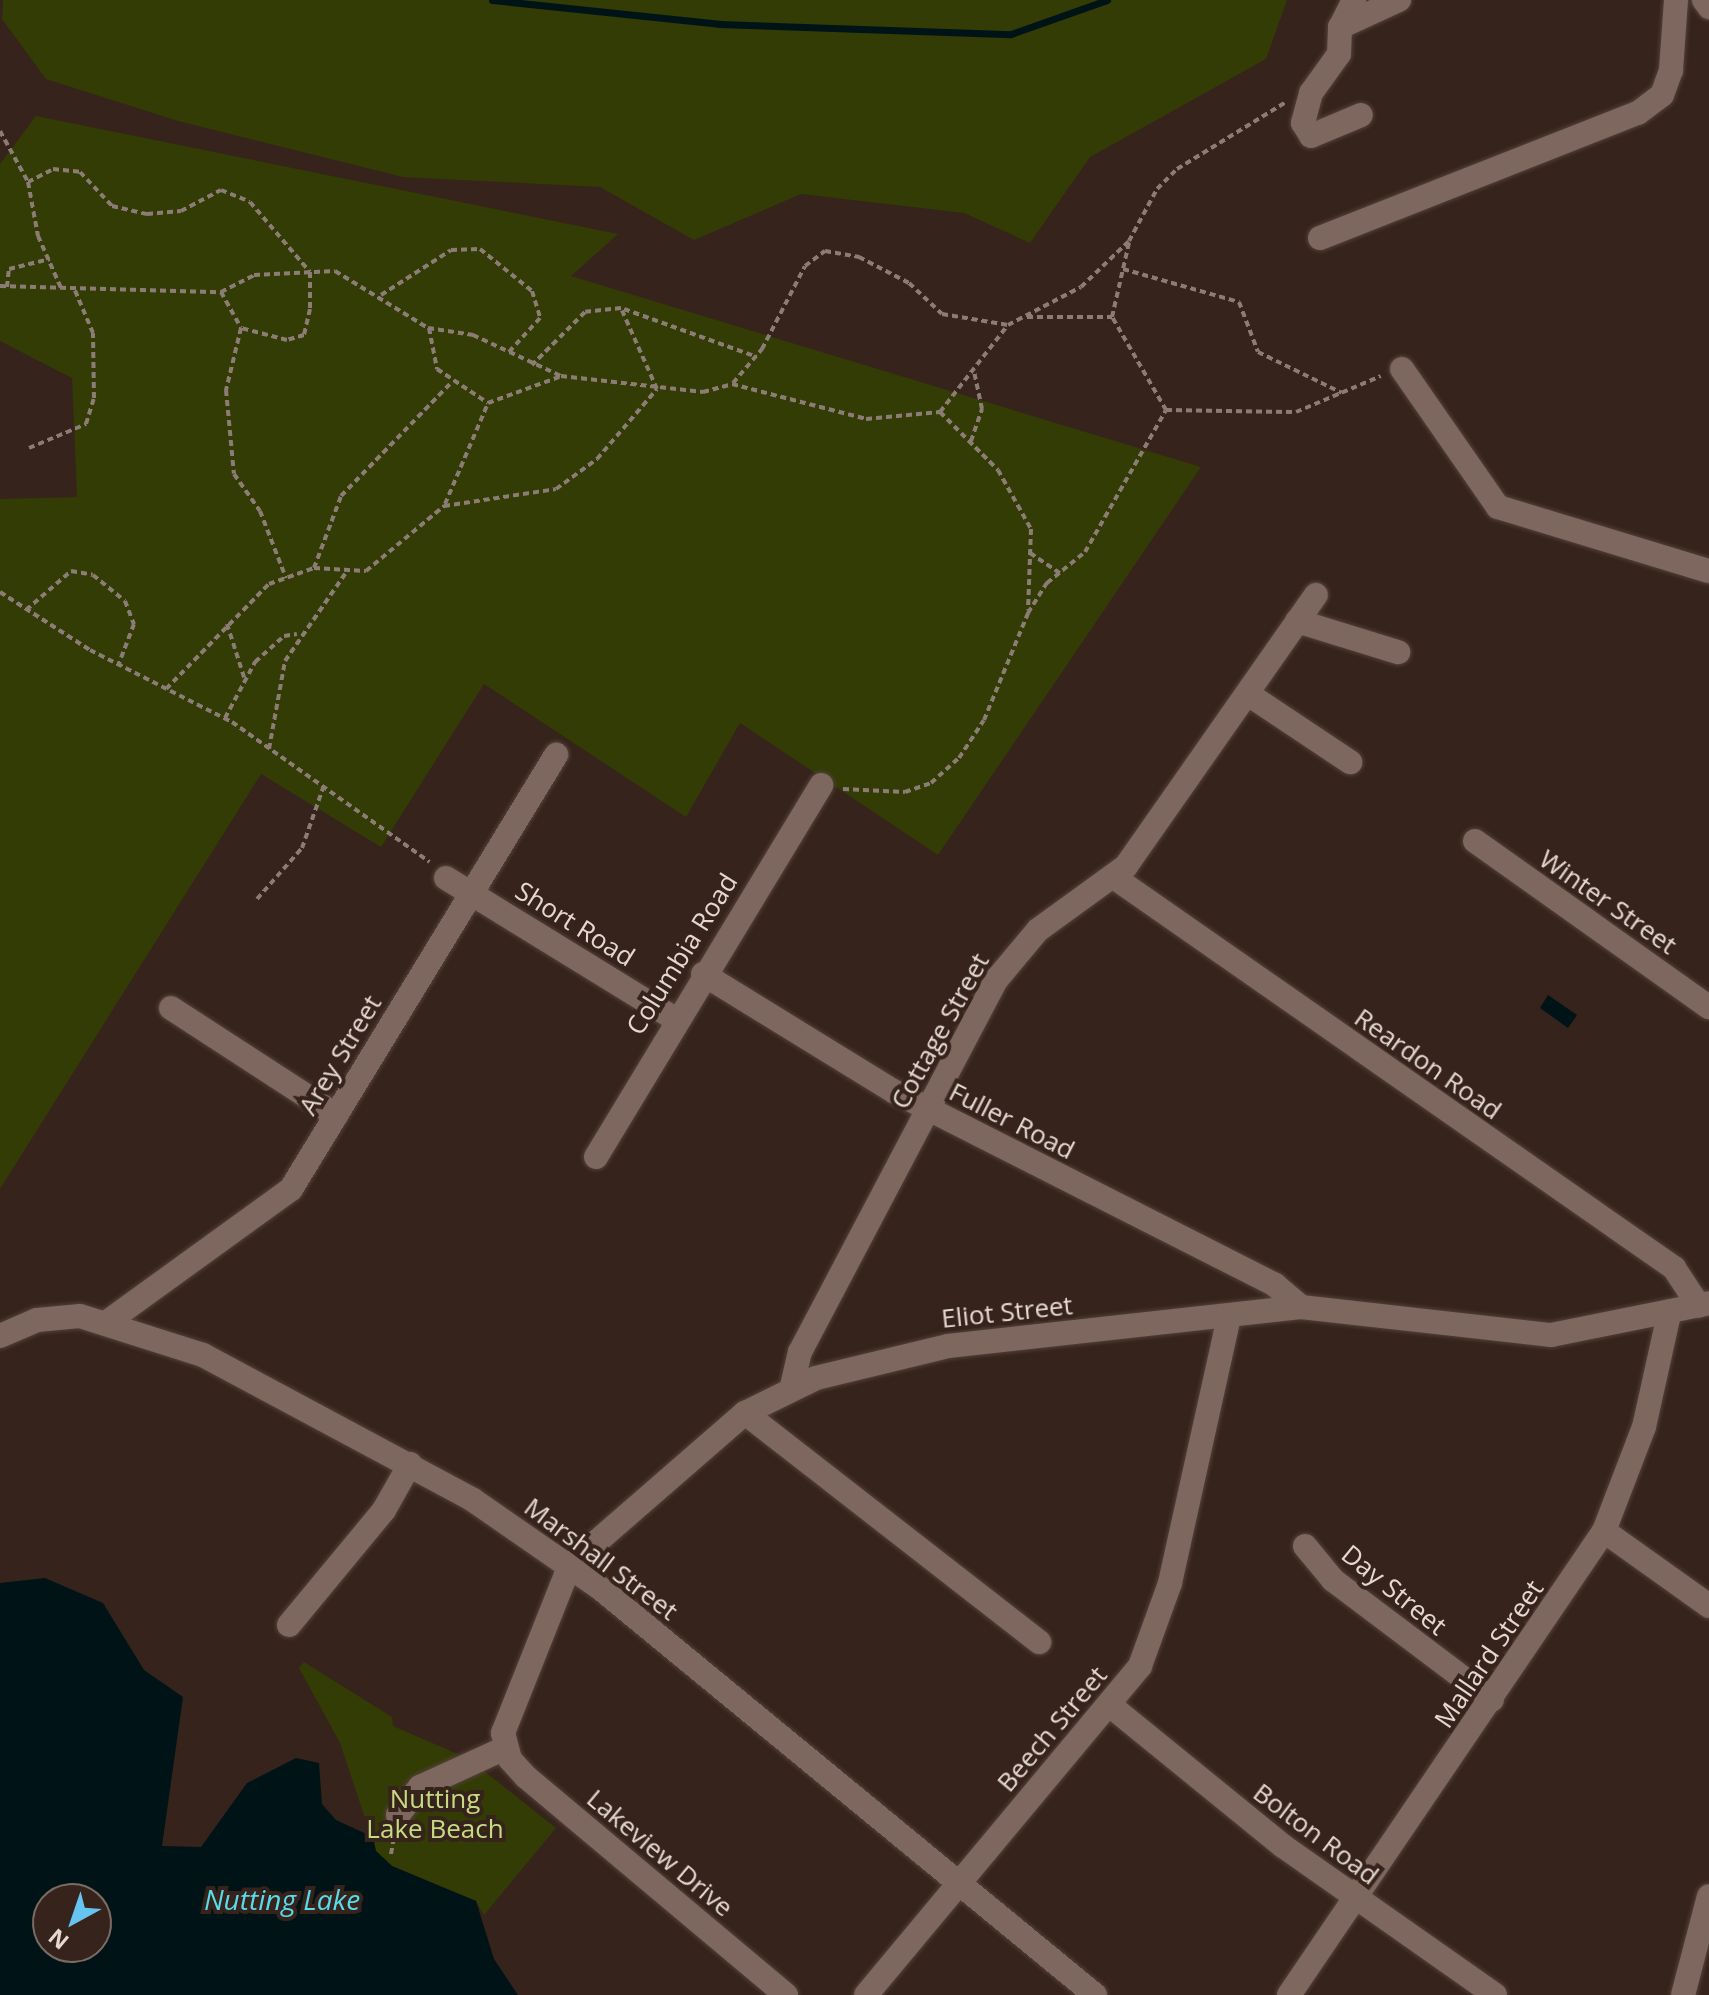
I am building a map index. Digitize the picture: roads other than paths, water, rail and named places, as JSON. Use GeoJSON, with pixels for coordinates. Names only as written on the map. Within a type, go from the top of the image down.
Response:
{"type":"FeatureCollection","features":[{"type":"Feature","properties":{"kind":"street"},"geometry":{"type":"LineString","coordinates":[[1354,0],[1340,27],[1339,54],[1311,93],[1303,123],[1311,136],[1361,115]]}},
{"type":"Feature","properties":{"kind":"street"},"geometry":{"type":"LineString","coordinates":[[1340,27],[1399,0]]}},
{"type":"Feature","properties":{"kind":"street"},"geometry":{"type":"LineString","coordinates":[[1320,238],[1638,113],[1662,95],[1671,70],[1676,0]]}},
{"type":"Feature","properties":{"kind":"street"},"geometry":{"type":"LineString","coordinates":[[1704,0],[1709,7]]}},
{"type":"Feature","properties":{"kind":"street"},"geometry":{"type":"LineString","coordinates":[[1402,369],[1498,507],[1709,571]]}},
{"type":"Feature","properties":{"kind":"street","name":"Cottage Street"},"geometry":{"type":"LineString","coordinates":[[792,1386],[800,1352],[1009,962],[1038,930],[1115,878],[1316,595]]}},
{"type":"Feature","properties":{"kind":"street"},"geometry":{"type":"LineString","coordinates":[[1297,621],[1398,652]]}},
{"type":"Feature","properties":{"kind":"street"},"geometry":{"type":"LineString","coordinates":[[1248,694],[1350,762]]}},
{"type":"Feature","properties":{"kind":"street","name":"Arey Street"},"geometry":{"type":"LineString","coordinates":[[106,1323],[205,1246],[274,1206],[336,1115],[556,755]]}},
{"type":"Feature","properties":{"kind":"street","name":"Columbia Road"},"geometry":{"type":"LineString","coordinates":[[596,1157],[674,1018],[821,785]]}},
{"type":"Feature","properties":{"kind":"street","name":"Winter Street"},"geometry":{"type":"LineString","coordinates":[[1475,841],[1709,1007]]}},
{"type":"Feature","properties":{"kind":"street","name":"Short Road"},"geometry":{"type":"LineString","coordinates":[[446,878],[674,1018]]}},
{"type":"Feature","properties":{"kind":"street","name":"Reardon Road"},"geometry":{"type":"LineString","coordinates":[[1115,878],[1674,1268],[1704,1304]]}},
{"type":"Feature","properties":{"kind":"street","name":"Fuller Road"},"geometry":{"type":"LineString","coordinates":[[703,974],[928,1110],[1275,1285],[1301,1307]]}},
{"type":"Feature","properties":{"kind":"street"},"geometry":{"type":"LineString","coordinates":[[171,1008],[336,1115]]}},
{"type":"Feature","properties":{"kind":"street","name":"Eliot Street"},"geometry":{"type":"LineString","coordinates":[[505,1748],[504,1720],[570,1565],[745,1413],[792,1386],[936,1348],[1301,1307],[1525,1334],[1669,1314],[1704,1304]]}},
{"type":"Feature","properties":{"kind":"street","name":"Mallard Street"},"geometry":{"type":"LineString","coordinates":[[1289,1995],[1604,1531],[1644,1427],[1669,1314]]}},
{"type":"Feature","properties":{"kind":"street","name":"Marshall Street"},"geometry":{"type":"LineString","coordinates":[[0,1336],[58,1316],[106,1323],[224,1363],[410,1464],[570,1565],[1095,1995]]}},
{"type":"Feature","properties":{"kind":"street","name":"Beech Street"},"geometry":{"type":"LineString","coordinates":[[866,1995],[957,1884],[1112,1707],[1140,1666],[1161,1612],[1229,1316]]}},
{"type":"Feature","properties":{"kind":"street"},"geometry":{"type":"LineString","coordinates":[[745,1413],[1039,1642]]}},
{"type":"Feature","properties":{"kind":"street"},"geometry":{"type":"LineString","coordinates":[[289,1625],[384,1510],[410,1464]]}},
{"type":"Feature","properties":{"kind":"street"},"geometry":{"type":"LineString","coordinates":[[1604,1531],[1709,1606]]}},
{"type":"Feature","properties":{"kind":"street","name":"Day Street"},"geometry":{"type":"LineString","coordinates":[[1305,1546],[1333,1580],[1492,1700]]}},
{"type":"Feature","properties":{"kind":"street","name":"Bolton Road"},"geometry":{"type":"LineString","coordinates":[[1112,1707],[1355,1899],[1495,1995]]}},
{"type":"Feature","properties":{"kind":"street"},"geometry":{"type":"LineString","coordinates":[[398,1815],[420,1787],[505,1748]]}},
{"type":"Feature","properties":{"kind":"street","name":"Lakeview Drive"},"geometry":{"type":"LineString","coordinates":[[505,1748],[526,1777],[786,1995]]}},
{"type":"Feature","properties":{"kind":"street"},"geometry":{"type":"LineString","coordinates":[[1683,1995],[1709,1896]]}},
{"type":"Feature","properties":{"kind":"water"},"geometry":{"type":"Polygon","coordinates":[[[1548,995],[1577,1015],[1568,1028],[1540,1008],[1548,995]]]}},
{"type":"Feature","properties":{"kind":"water","name":"Nutting Lake"},"geometry":{"type":"Polygon","coordinates":[[[45,1578],[103,1603],[144,1670],[183,1697],[162,1846],[201,1847],[247,1783],[296,1758],[319,1763],[322,1804],[336,1820],[373,1837],[376,1851],[392,1866],[476,1901],[494,1959],[518,1995],[0,1995],[0,1583],[45,1578]]]}},
{"type":"Feature","properties":{"kind":"waterway"},"geometry":{"type":"LineString","coordinates":[[492,0],[719,24],[1011,34],[1107,0]]}},
{"type":"Feature","properties":{"kind":"park label","name":"Nutting Lake Beach"},"geometry":{"type":"Point","coordinates":[435,1814]}}]}
